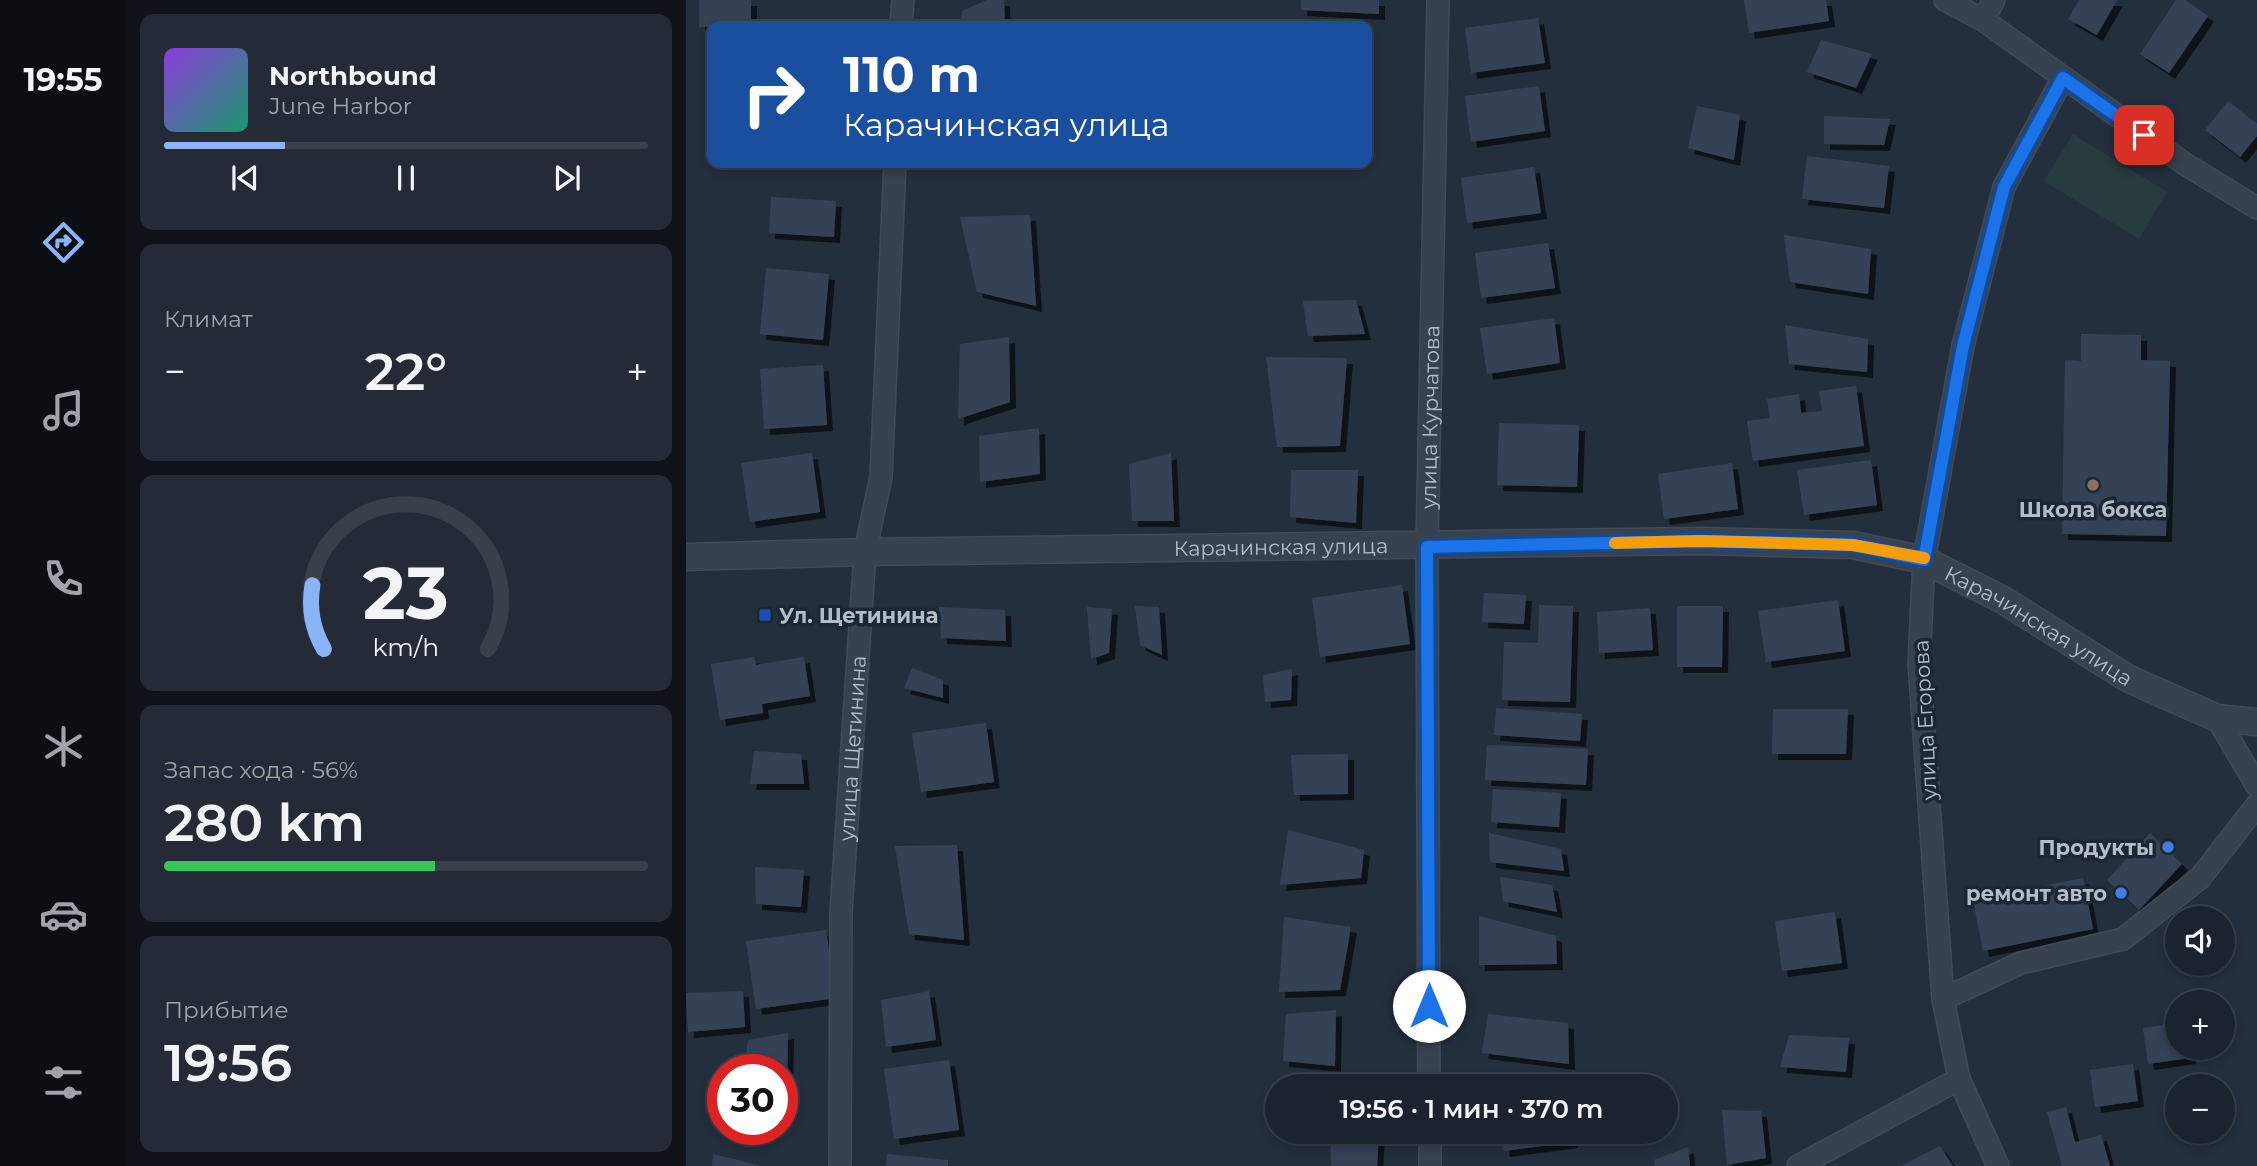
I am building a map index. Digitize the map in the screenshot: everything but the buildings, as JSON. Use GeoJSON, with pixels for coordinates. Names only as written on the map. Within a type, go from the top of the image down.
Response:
{"type":"FeatureCollection","features":[{"type":"Feature","properties":{"kind":"street"},"geometry":{"type":"LineString","coordinates":[[901,21],[903,0]]}},
{"type":"Feature","properties":{"kind":"street","name":"улица Курчатова"},"geometry":{"type":"LineString","coordinates":[[1429,1074],[1427,547],[1438,0]]}},
{"type":"Feature","properties":{"kind":"street"},"geometry":{"type":"LineString","coordinates":[[1945,0],[1983,20],[2185,164],[2257,208]]}},
{"type":"Feature","properties":{"kind":"street"},"geometry":{"type":"LineString","coordinates":[[1983,20],[1994,0]]}},
{"type":"Feature","properties":{"kind":"street","name":"улица Егорова"},"geometry":{"type":"LineString","coordinates":[[1998,1166],[1959,1079],[1943,999],[1919,663],[1924,560],[1963,346],[2004,187],[2063,78]]}},
{"type":"Feature","properties":{"kind":"street","name":"улица Щетинина"},"geometry":{"type":"LineString","coordinates":[[840,1166],[841,912],[865,552],[881,477],[895,168]]}},
{"type":"Feature","properties":{"kind":"street","name":"Карачинская улица"},"geometry":{"type":"LineString","coordinates":[[686,558],[865,552],[1427,547],[1700,541],[1853,545],[1924,560],[2003,600],[2129,679],[2217,718],[2257,722]]}},
{"type":"Feature","properties":{"kind":"street"},"geometry":{"type":"LineString","coordinates":[[2217,718],[2257,786]]}},
{"type":"Feature","properties":{"kind":"street"},"geometry":{"type":"LineString","coordinates":[[1943,999],[2021,963],[2123,939],[2200,878],[2257,806]]}},
{"type":"Feature","properties":{"kind":"street"},"geometry":{"type":"LineString","coordinates":[[1798,1166],[1959,1079]]}},
{"type":"Feature","properties":{"kind":"street"},"geometry":{"type":"LineString","coordinates":[[1430,1144],[1430,1166]]}},
{"type":"Feature","properties":{"kind":"green space"},"geometry":{"type":"Polygon","coordinates":[[[2073,134],[2167,192],[2139,239],[2044,181],[2073,134]]]}},
{"type":"Feature","properties":{"kind":"slow traffic"},"geometry":{"type":"LineString","coordinates":[[1615,543],[1700,541],[1853,545],[1924,558]]}},
{"type":"Feature","properties":{"kind":"place","name":"Школа бокса"},"geometry":{"type":"Point","coordinates":[2093,485]}},
{"type":"Feature","properties":{"kind":"place","name":"Ул. Щетинина"},"geometry":{"type":"Point","coordinates":[765,615]}},
{"type":"Feature","properties":{"kind":"place","name":"Продукты"},"geometry":{"type":"Point","coordinates":[2168,847]}},
{"type":"Feature","properties":{"kind":"place","name":"ремонт авто"},"geometry":{"type":"Point","coordinates":[2121,893]}},
{"type":"Feature","properties":{"kind":"route"},"geometry":{"type":"LineString","coordinates":[[1429,1006],[1427,547],[1700,541],[1828,544],[1853,545],[1924,560],[1963,346],[2004,187],[2063,78],[2144,135]]}}]}
